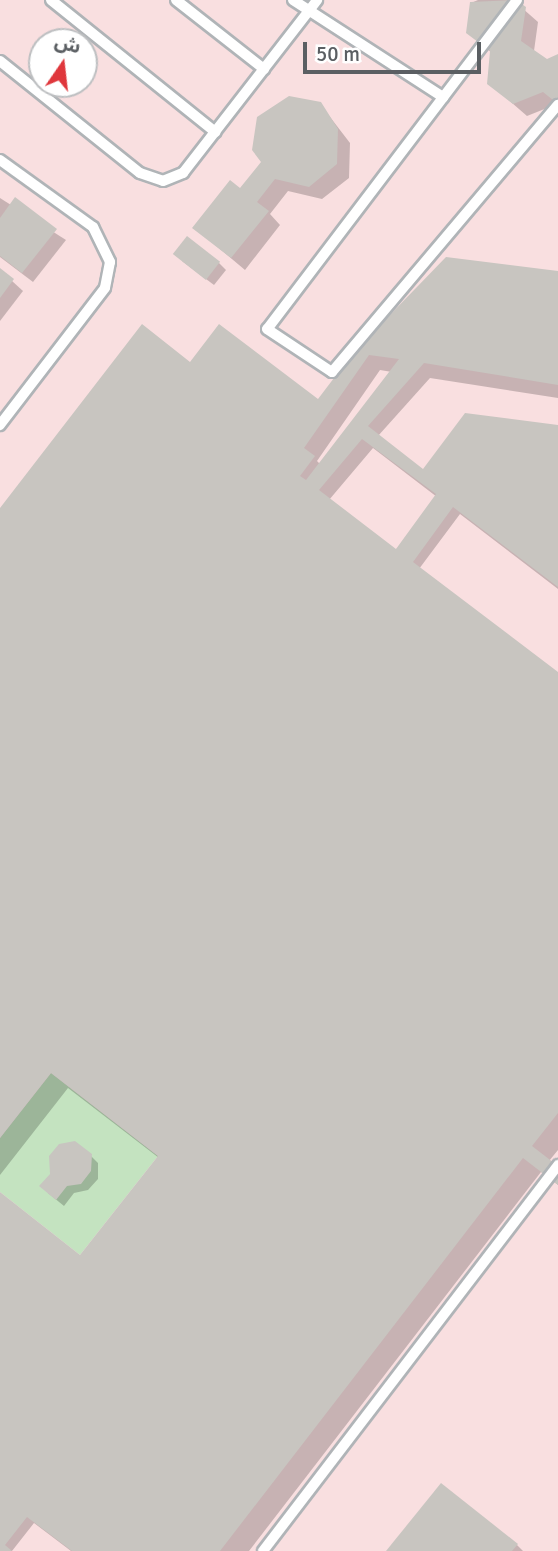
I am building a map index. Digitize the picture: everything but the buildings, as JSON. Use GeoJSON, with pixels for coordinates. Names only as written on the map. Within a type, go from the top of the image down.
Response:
{"type":"FeatureCollection","features":[{"type":"Feature","properties":{"kind":"lane"},"geometry":{"type":"LineString","coordinates":[[51,0],[215,132]]}},
{"type":"Feature","properties":{"kind":"lane"},"geometry":{"type":"LineString","coordinates":[[176,0],[264,69]]}},
{"type":"Feature","properties":{"kind":"lane"},"geometry":{"type":"LineString","coordinates":[[293,0],[307,12],[443,97]]}},
{"type":"Feature","properties":{"kind":"lane"},"geometry":{"type":"LineString","coordinates":[[0,61],[140,173],[163,181],[183,173],[317,0]]}},
{"type":"Feature","properties":{"kind":"lane"},"geometry":{"type":"LineString","coordinates":[[517,0],[267,329],[332,372],[558,105]]}},
{"type":"Feature","properties":{"kind":"lane"},"geometry":{"type":"LineString","coordinates":[[0,160],[93,228],[110,262],[105,288],[0,425]]}},
{"type":"Feature","properties":{"kind":"lane"},"geometry":{"type":"LineString","coordinates":[[264,1551],[558,1165]]}},
{"type":"Feature","properties":{"kind":"shaded area"},"geometry":{"type":"Polygon","coordinates":[[[0,0],[558,0],[558,1551],[0,1551],[0,0]]]}},
{"type":"Feature","properties":{"kind":"green space"},"geometry":{"type":"Polygon","coordinates":[[[51,1073],[158,1156],[80,1255],[0,1192],[0,1138],[51,1073]]]}}]}
